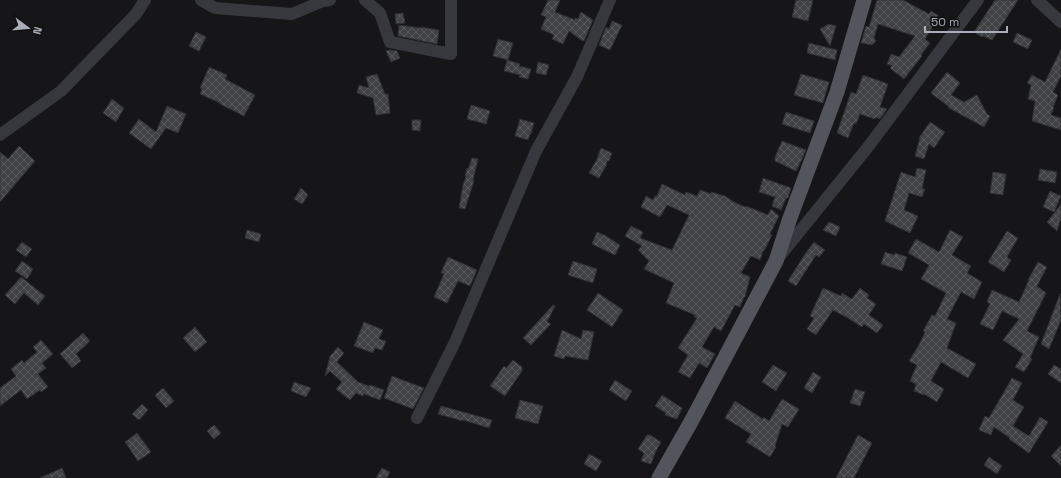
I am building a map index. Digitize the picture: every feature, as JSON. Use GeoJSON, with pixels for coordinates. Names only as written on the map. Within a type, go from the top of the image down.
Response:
{"type":"FeatureCollection","features":[{"type":"Feature","properties":{"kind":"main road"},"geometry":{"type":"LineString","coordinates":[[659,478],[692,420],[776,261],[790,218],[838,92],[864,0]]}},
{"type":"Feature","properties":{"kind":"street"},"geometry":{"type":"LineString","coordinates":[[0,135],[61,90],[136,14],[145,0]]}},
{"type":"Feature","properties":{"kind":"street"},"geometry":{"type":"LineString","coordinates":[[201,0],[215,8],[292,14],[323,1],[330,0]]}},
{"type":"Feature","properties":{"kind":"street"},"geometry":{"type":"LineString","coordinates":[[365,0],[380,13],[390,42],[451,54],[450,0]]}},
{"type":"Feature","properties":{"kind":"street"},"geometry":{"type":"LineString","coordinates":[[417,418],[455,342],[536,151],[577,77],[610,0]]}},
{"type":"Feature","properties":{"kind":"street"},"geometry":{"type":"LineString","coordinates":[[776,261],[868,147],[978,0]]}},
{"type":"Feature","properties":{"kind":"street"},"geometry":{"type":"LineString","coordinates":[[1037,0],[1061,22]]}},
{"type":"Feature","properties":{"kind":"building"},"geometry":{"type":"Polygon","coordinates":[[[548,0],[560,0],[555,12],[575,20],[575,18],[578,19],[581,12],[593,20],[584,41],[569,31],[563,44],[552,39],[554,35],[541,29],[546,17],[541,15],[548,0]]]}},
{"type":"Feature","properties":{"kind":"building"},"geometry":{"type":"Polygon","coordinates":[[[796,0],[813,0],[808,21],[792,17],[796,0]]]}},
{"type":"Feature","properties":{"kind":"building"},"geometry":{"type":"Polygon","coordinates":[[[877,0],[903,0],[929,14],[931,11],[939,16],[925,39],[930,43],[904,79],[890,68],[892,66],[887,64],[891,54],[899,57],[915,36],[878,24],[874,38],[876,41],[872,45],[861,43],[866,26],[869,27],[877,0]]]}},
{"type":"Feature","properties":{"kind":"building"},"geometry":{"type":"Polygon","coordinates":[[[995,0],[1018,0],[992,40],[983,36],[982,37],[974,32],[995,0]]]}},
{"type":"Feature","properties":{"kind":"building"},"geometry":{"type":"Polygon","coordinates":[[[403,13],[405,23],[396,24],[395,14],[403,13]]]}},
{"type":"Feature","properties":{"kind":"building"},"geometry":{"type":"Polygon","coordinates":[[[612,21],[622,25],[610,50],[599,45],[606,27],[609,29],[612,21]]]}},
{"type":"Feature","properties":{"kind":"building"},"geometry":{"type":"Polygon","coordinates":[[[829,24],[836,26],[830,46],[820,29],[829,24]]]}},
{"type":"Feature","properties":{"kind":"building"},"geometry":{"type":"Polygon","coordinates":[[[399,25],[439,30],[437,44],[398,36],[399,25]]]}},
{"type":"Feature","properties":{"kind":"building"},"geometry":{"type":"Polygon","coordinates":[[[196,32],[206,37],[199,51],[189,46],[196,32]]]}},
{"type":"Feature","properties":{"kind":"building"},"geometry":{"type":"Polygon","coordinates":[[[1017,33],[1032,40],[1028,49],[1013,42],[1017,33]]]}},
{"type":"Feature","properties":{"kind":"building"},"geometry":{"type":"Polygon","coordinates":[[[498,39],[513,43],[508,60],[493,56],[498,39]]]}},
{"type":"Feature","properties":{"kind":"building"},"geometry":{"type":"Polygon","coordinates":[[[809,43],[837,50],[835,60],[807,53],[809,43]]]}},
{"type":"Feature","properties":{"kind":"building"},"geometry":{"type":"Polygon","coordinates":[[[1061,49],[1061,76],[1053,92],[1058,95],[1051,115],[1061,118],[1061,130],[1032,121],[1035,101],[1028,99],[1031,85],[1027,83],[1032,75],[1045,82],[1061,49]]]}},
{"type":"Feature","properties":{"kind":"building"},"geometry":{"type":"Polygon","coordinates":[[[386,51],[397,51],[400,58],[391,62],[386,51]]]}},
{"type":"Feature","properties":{"kind":"building"},"geometry":{"type":"Polygon","coordinates":[[[507,60],[520,64],[519,66],[531,69],[528,79],[519,77],[520,75],[504,71],[507,60]]]}},
{"type":"Feature","properties":{"kind":"building"},"geometry":{"type":"Polygon","coordinates":[[[538,62],[549,65],[546,75],[536,73],[538,62]]]}},
{"type":"Feature","properties":{"kind":"building"},"geometry":{"type":"Polygon","coordinates":[[[209,67],[227,75],[225,79],[255,95],[244,116],[200,94],[202,89],[200,88],[209,67]]]}},
{"type":"Feature","properties":{"kind":"building"},"geometry":{"type":"Polygon","coordinates":[[[947,72],[960,83],[951,95],[964,102],[977,95],[987,114],[990,116],[984,127],[949,108],[931,93],[947,72]]]}},
{"type":"Feature","properties":{"kind":"building"},"geometry":{"type":"Polygon","coordinates":[[[377,74],[385,94],[388,94],[390,113],[376,115],[373,98],[357,93],[359,85],[369,88],[366,77],[377,74]]]}},
{"type":"Feature","properties":{"kind":"building"},"geometry":{"type":"Polygon","coordinates":[[[801,74],[829,82],[823,103],[794,95],[801,74]]]}},
{"type":"Feature","properties":{"kind":"building"},"geometry":{"type":"Polygon","coordinates":[[[863,75],[888,84],[880,107],[887,109],[880,119],[876,117],[875,119],[860,114],[856,124],[854,123],[848,138],[837,133],[851,92],[856,94],[863,75]]]}},
{"type":"Feature","properties":{"kind":"building"},"geometry":{"type":"Polygon","coordinates":[[[112,99],[124,108],[116,122],[103,113],[112,99]]]}},
{"type":"Feature","properties":{"kind":"building"},"geometry":{"type":"Polygon","coordinates":[[[471,105],[490,111],[486,124],[467,119],[471,105]]]}},
{"type":"Feature","properties":{"kind":"building"},"geometry":{"type":"Polygon","coordinates":[[[167,106],[186,114],[178,133],[166,128],[151,149],[129,133],[139,119],[156,132],[167,106]]]}},
{"type":"Feature","properties":{"kind":"building"},"geometry":{"type":"Polygon","coordinates":[[[786,112],[814,121],[810,133],[782,124],[786,112]]]}},
{"type":"Feature","properties":{"kind":"building"},"geometry":{"type":"Polygon","coordinates":[[[520,119],[534,123],[528,140],[515,136],[520,119]]]}},
{"type":"Feature","properties":{"kind":"building"},"geometry":{"type":"Polygon","coordinates":[[[412,120],[421,120],[420,131],[412,130],[412,120]]]}},
{"type":"Feature","properties":{"kind":"building"},"geometry":{"type":"Polygon","coordinates":[[[930,122],[945,132],[934,148],[929,144],[924,159],[915,156],[919,138],[930,122]]]}},
{"type":"Feature","properties":{"kind":"building"},"geometry":{"type":"Polygon","coordinates":[[[782,141],[806,150],[796,171],[775,161],[775,157],[782,141]]]}},
{"type":"Feature","properties":{"kind":"building"},"geometry":{"type":"Polygon","coordinates":[[[19,146],[35,161],[0,202],[0,152],[8,159],[19,146]]]}},
{"type":"Feature","properties":{"kind":"building"},"geometry":{"type":"Polygon","coordinates":[[[601,148],[612,153],[599,178],[589,173],[601,148]]]}},
{"type":"Feature","properties":{"kind":"building"},"geometry":{"type":"Polygon","coordinates":[[[472,158],[478,159],[474,181],[465,209],[459,208],[467,168],[468,169],[472,158]]]}},
{"type":"Feature","properties":{"kind":"building"},"geometry":{"type":"Polygon","coordinates":[[[917,168],[926,170],[922,189],[925,189],[922,197],[909,193],[904,210],[918,216],[910,233],[885,221],[901,172],[915,177],[917,168]]]}},
{"type":"Feature","properties":{"kind":"building"},"geometry":{"type":"Polygon","coordinates":[[[1040,169],[1057,172],[1055,183],[1038,180],[1040,169]]]}},
{"type":"Feature","properties":{"kind":"building"},"geometry":{"type":"Polygon","coordinates":[[[993,172],[1006,174],[1003,195],[990,193],[993,172]]]}},
{"type":"Feature","properties":{"kind":"building"},"geometry":{"type":"Polygon","coordinates":[[[763,178],[791,188],[788,198],[786,198],[781,210],[772,206],[775,197],[759,192],[763,178]]]}},
{"type":"Feature","properties":{"kind":"building"},"geometry":{"type":"Polygon","coordinates":[[[662,184],[685,195],[686,192],[697,196],[700,190],[711,194],[711,192],[725,196],[745,207],[746,206],[768,215],[771,209],[779,216],[760,260],[751,256],[741,273],[750,277],[745,297],[740,307],[735,305],[721,331],[714,327],[702,347],[715,354],[707,368],[699,363],[690,378],[678,372],[688,355],[678,348],[697,318],[694,317],[695,315],[666,303],[674,283],[644,269],[649,261],[638,250],[642,246],[625,236],[631,226],[643,232],[640,238],[672,250],[689,215],[667,205],[660,217],[641,207],[646,196],[653,200],[655,196],[657,196],[662,184]]]}},
{"type":"Feature","properties":{"kind":"building"},"geometry":{"type":"Polygon","coordinates":[[[301,188],[308,195],[302,204],[294,199],[301,188]]]}},
{"type":"Feature","properties":{"kind":"building"},"geometry":{"type":"Polygon","coordinates":[[[1050,191],[1061,196],[1054,212],[1043,207],[1050,191]]]}},
{"type":"Feature","properties":{"kind":"building"},"geometry":{"type":"Polygon","coordinates":[[[1061,204],[1061,218],[1057,231],[1047,222],[1061,204]]]}},
{"type":"Feature","properties":{"kind":"building"},"geometry":{"type":"Polygon","coordinates":[[[829,222],[840,227],[836,236],[823,230],[829,222]]]}},
{"type":"Feature","properties":{"kind":"building"},"geometry":{"type":"Polygon","coordinates":[[[247,230],[261,234],[259,242],[245,238],[247,230]]]}},
{"type":"Feature","properties":{"kind":"building"},"geometry":{"type":"Polygon","coordinates":[[[950,230],[963,237],[952,255],[971,266],[967,273],[982,282],[974,299],[961,292],[947,319],[956,323],[947,348],[976,364],[968,378],[941,362],[931,381],[944,389],[937,402],[924,394],[914,391],[916,384],[910,381],[917,365],[909,361],[920,343],[925,332],[923,331],[932,315],[935,316],[946,293],[921,279],[929,265],[908,253],[916,239],[939,252],[950,230]]]}},
{"type":"Feature","properties":{"kind":"building"},"geometry":{"type":"Polygon","coordinates":[[[1007,231],[1018,238],[1007,257],[1011,260],[1004,272],[988,262],[1007,231]]]}},
{"type":"Feature","properties":{"kind":"building"},"geometry":{"type":"Polygon","coordinates":[[[597,232],[620,245],[615,255],[592,244],[597,232]]]}},
{"type":"Feature","properties":{"kind":"building"},"geometry":{"type":"Polygon","coordinates":[[[22,242],[32,249],[26,257],[16,250],[22,242]]]}},
{"type":"Feature","properties":{"kind":"building"},"geometry":{"type":"Polygon","coordinates":[[[814,242],[825,250],[819,257],[816,255],[796,286],[788,281],[814,242]]]}},
{"type":"Feature","properties":{"kind":"building"},"geometry":{"type":"Polygon","coordinates":[[[885,252],[894,255],[895,253],[907,257],[902,271],[881,264],[885,252]]]}},
{"type":"Feature","properties":{"kind":"building"},"geometry":{"type":"Polygon","coordinates":[[[448,257],[477,270],[470,286],[458,281],[447,303],[434,297],[444,274],[441,273],[448,257]]]}},
{"type":"Feature","properties":{"kind":"building"},"geometry":{"type":"Polygon","coordinates":[[[22,261],[33,269],[27,279],[15,271],[22,261]]]}},
{"type":"Feature","properties":{"kind":"building"},"geometry":{"type":"Polygon","coordinates":[[[573,261],[597,269],[593,283],[568,275],[573,261]]]}},
{"type":"Feature","properties":{"kind":"building"},"geometry":{"type":"Polygon","coordinates":[[[1038,262],[1047,267],[1037,286],[1046,293],[1027,331],[1039,337],[1030,358],[1032,359],[1024,372],[1015,367],[1023,354],[1003,340],[1019,319],[1002,311],[993,330],[980,324],[990,304],[987,302],[992,290],[1019,302],[1028,280],[1038,262]]]}},
{"type":"Feature","properties":{"kind":"building"},"geometry":{"type":"Polygon","coordinates":[[[21,277],[45,296],[38,305],[24,293],[15,304],[5,295],[21,277]]]}},
{"type":"Feature","properties":{"kind":"building"},"geometry":{"type":"Polygon","coordinates":[[[823,288],[841,296],[842,293],[852,299],[860,288],[869,295],[867,298],[876,304],[869,315],[883,325],[877,333],[864,324],[862,327],[833,310],[816,335],[807,329],[814,318],[810,316],[823,288]]]}},
{"type":"Feature","properties":{"kind":"building"},"geometry":{"type":"Polygon","coordinates":[[[598,293],[623,310],[612,327],[587,310],[598,293]]]}},
{"type":"Feature","properties":{"kind":"building"},"geometry":{"type":"Polygon","coordinates":[[[1060,294],[1061,320],[1049,349],[1041,344],[1060,294]]]}},
{"type":"Feature","properties":{"kind":"building"},"geometry":{"type":"Polygon","coordinates":[[[553,305],[555,306],[547,322],[551,324],[531,345],[523,338],[553,305]]]}},
{"type":"Feature","properties":{"kind":"building"},"geometry":{"type":"Polygon","coordinates":[[[364,322],[383,330],[379,339],[386,341],[382,350],[375,348],[373,353],[354,346],[364,322]]]}},
{"type":"Feature","properties":{"kind":"building"},"geometry":{"type":"Polygon","coordinates":[[[195,327],[207,342],[195,352],[183,338],[195,327]]]}},
{"type":"Feature","properties":{"kind":"building"},"geometry":{"type":"Polygon","coordinates":[[[562,330],[581,339],[583,330],[594,332],[588,360],[565,356],[564,359],[554,356],[562,330]]]}},
{"type":"Feature","properties":{"kind":"building"},"geometry":{"type":"Polygon","coordinates":[[[83,333],[90,341],[76,354],[81,361],[72,368],[60,354],[83,333]]]}},
{"type":"Feature","properties":{"kind":"building"},"geometry":{"type":"Polygon","coordinates":[[[41,340],[53,354],[42,363],[46,368],[38,374],[48,387],[41,392],[40,390],[27,399],[21,390],[0,406],[0,388],[16,376],[11,369],[22,360],[24,363],[37,352],[33,347],[41,340]]]}},
{"type":"Feature","properties":{"kind":"building"},"geometry":{"type":"Polygon","coordinates":[[[338,347],[344,353],[337,362],[358,382],[384,390],[380,400],[364,394],[363,396],[356,393],[350,400],[336,389],[342,382],[330,371],[325,376],[330,356],[338,347]]]}},
{"type":"Feature","properties":{"kind":"building"},"geometry":{"type":"Polygon","coordinates":[[[513,360],[522,367],[522,371],[505,396],[490,386],[504,366],[506,368],[513,360]]]}},
{"type":"Feature","properties":{"kind":"building"},"geometry":{"type":"Polygon","coordinates":[[[773,365],[787,373],[776,391],[762,382],[773,365]]]}},
{"type":"Feature","properties":{"kind":"building"},"geometry":{"type":"Polygon","coordinates":[[[1054,365],[1061,369],[1061,383],[1048,374],[1054,365]]]}},
{"type":"Feature","properties":{"kind":"building"},"geometry":{"type":"Polygon","coordinates":[[[813,372],[821,377],[812,393],[804,388],[813,372]]]}},
{"type":"Feature","properties":{"kind":"building"},"geometry":{"type":"Polygon","coordinates":[[[392,376],[424,388],[413,409],[384,398],[392,376]]]}},
{"type":"Feature","properties":{"kind":"building"},"geometry":{"type":"Polygon","coordinates":[[[1012,378],[1022,383],[1013,400],[1024,407],[1013,426],[1029,436],[1040,417],[1048,422],[1029,453],[994,427],[991,435],[979,430],[985,416],[989,418],[1012,378]]]}},
{"type":"Feature","properties":{"kind":"building"},"geometry":{"type":"Polygon","coordinates":[[[615,380],[632,391],[626,401],[609,390],[615,380]]]}},
{"type":"Feature","properties":{"kind":"building"},"geometry":{"type":"Polygon","coordinates":[[[294,382],[311,388],[306,397],[291,391],[294,382]]]}},
{"type":"Feature","properties":{"kind":"building"},"geometry":{"type":"Polygon","coordinates":[[[163,388],[174,401],[166,408],[155,395],[163,388]]]}},
{"type":"Feature","properties":{"kind":"building"},"geometry":{"type":"Polygon","coordinates":[[[855,389],[865,392],[860,406],[850,403],[855,389]]]}},
{"type":"Feature","properties":{"kind":"building"},"geometry":{"type":"Polygon","coordinates":[[[662,395],[682,408],[677,419],[665,415],[666,413],[655,406],[662,395]]]}},
{"type":"Feature","properties":{"kind":"building"},"geometry":{"type":"Polygon","coordinates":[[[782,399],[799,409],[788,427],[782,424],[775,446],[776,447],[770,457],[746,442],[751,434],[725,418],[735,401],[763,419],[764,417],[769,421],[782,399]]]}},
{"type":"Feature","properties":{"kind":"building"},"geometry":{"type":"Polygon","coordinates":[[[520,400],[543,406],[538,424],[515,418],[520,400]]]}},
{"type":"Feature","properties":{"kind":"building"},"geometry":{"type":"Polygon","coordinates":[[[142,404],[148,410],[139,420],[132,414],[142,404]]]}},
{"type":"Feature","properties":{"kind":"building"},"geometry":{"type":"Polygon","coordinates":[[[441,406],[492,420],[489,428],[463,421],[438,414],[441,406]]]}},
{"type":"Feature","properties":{"kind":"building"},"geometry":{"type":"Polygon","coordinates":[[[214,425],[221,433],[214,439],[207,431],[214,425]]]}},
{"type":"Feature","properties":{"kind":"building"},"geometry":{"type":"Polygon","coordinates":[[[137,433],[151,452],[138,461],[125,442],[137,433]]]}},
{"type":"Feature","properties":{"kind":"building"},"geometry":{"type":"Polygon","coordinates":[[[647,435],[650,435],[661,442],[651,464],[641,461],[644,453],[638,449],[647,435]]]}},
{"type":"Feature","properties":{"kind":"building"},"geometry":{"type":"Polygon","coordinates":[[[858,435],[872,443],[854,478],[836,478],[858,435]]]}},
{"type":"Feature","properties":{"kind":"building"},"geometry":{"type":"Polygon","coordinates":[[[1061,445],[1061,466],[1051,456],[1061,445]]]}},
{"type":"Feature","properties":{"kind":"building"},"geometry":{"type":"Polygon","coordinates":[[[589,454],[602,461],[596,471],[584,464],[589,454]]]}},
{"type":"Feature","properties":{"kind":"building"},"geometry":{"type":"Polygon","coordinates":[[[989,457],[1002,466],[997,474],[984,465],[989,457]]]}},
{"type":"Feature","properties":{"kind":"building"},"geometry":{"type":"Polygon","coordinates":[[[62,468],[66,478],[40,478],[62,468]]]}},
{"type":"Feature","properties":{"kind":"building"},"geometry":{"type":"Polygon","coordinates":[[[382,468],[390,472],[387,478],[376,478],[382,468]]]}}]}
